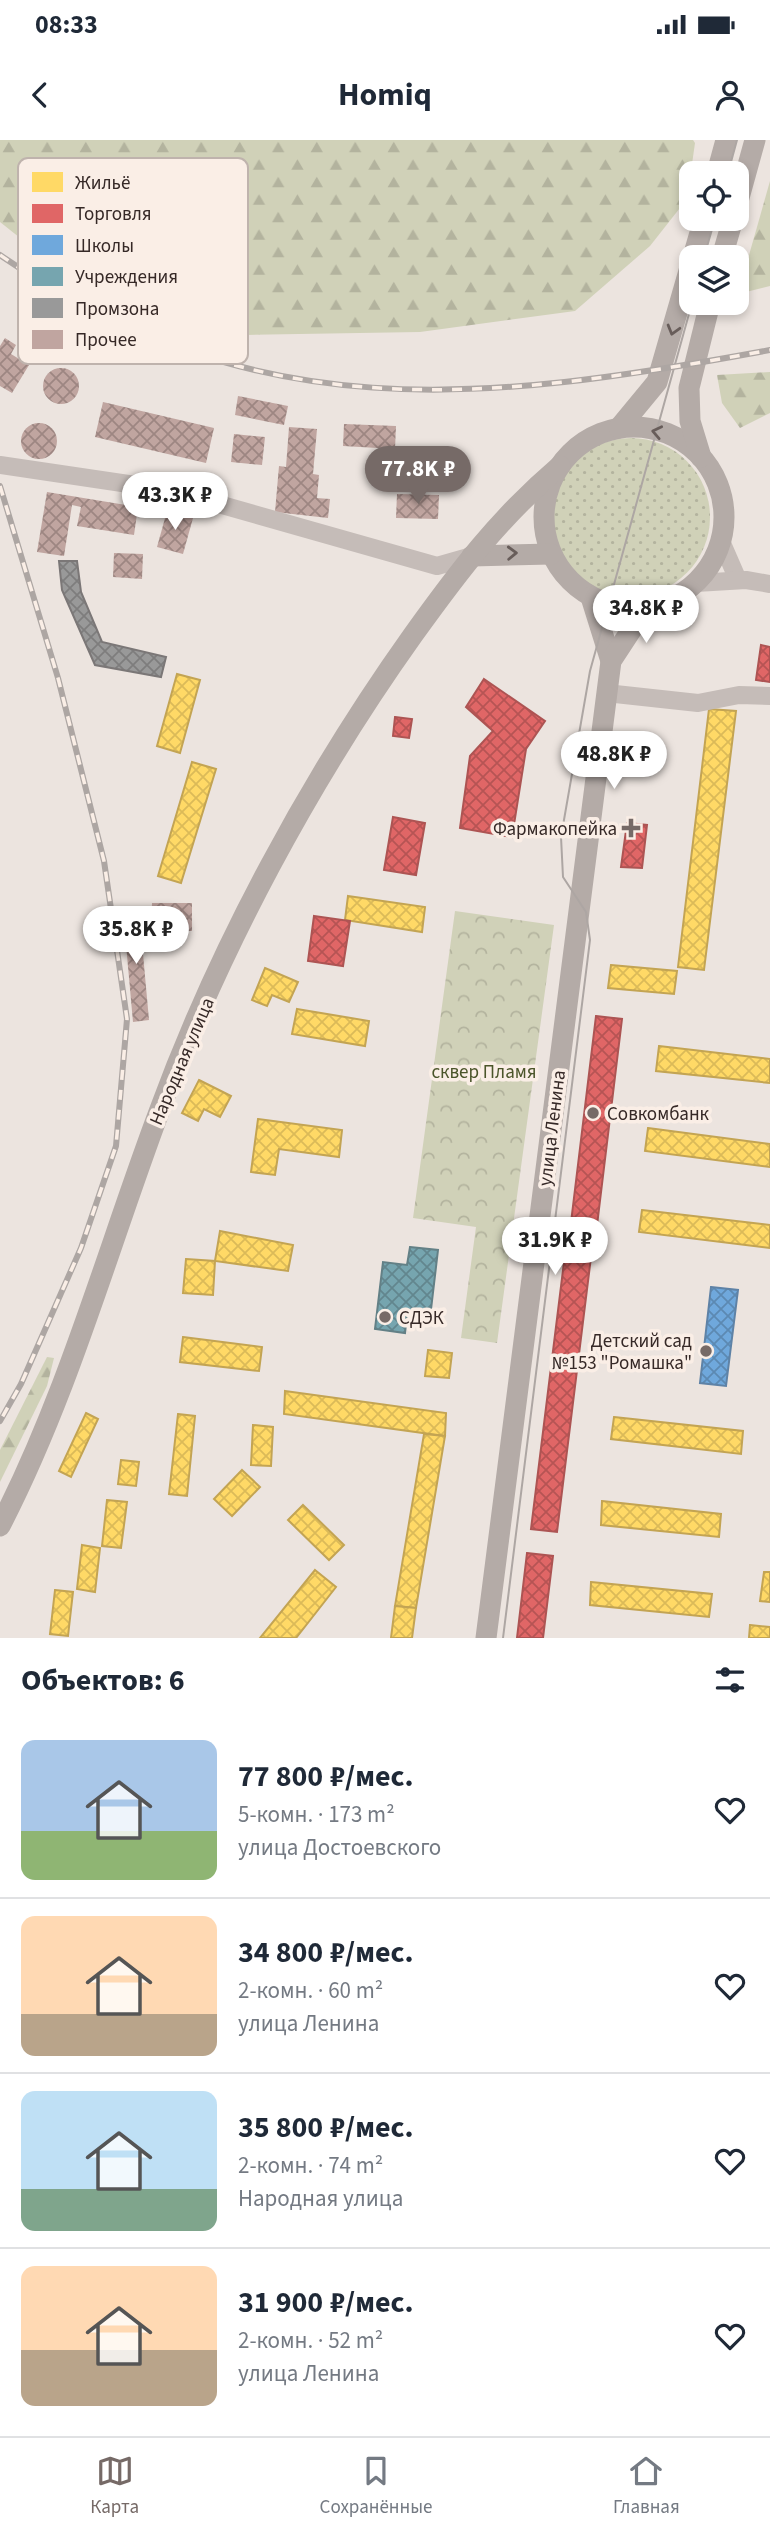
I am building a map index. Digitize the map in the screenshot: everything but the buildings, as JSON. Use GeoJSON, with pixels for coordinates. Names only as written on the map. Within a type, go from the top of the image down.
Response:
{"type":"FeatureCollection","features":[{"type":"Feature","properties":{"kind":"main road"},"geometry":{"type":"LineString","coordinates":[[720,161],[726,140]]}},
{"type":"Feature","properties":{"kind":"main road"},"geometry":{"type":"LineString","coordinates":[[749,162],[755,140]]}},
{"type":"Feature","properties":{"kind":"main road"},"geometry":{"type":"LineString","coordinates":[[619,428],[657,382],[679,306]]}},
{"type":"Feature","properties":{"kind":"main road"},"geometry":{"type":"LineString","coordinates":[[701,457],[690,421],[689,388],[707,315]]}},
{"type":"Feature","properties":{"kind":"main road"},"geometry":{"type":"LineString","coordinates":[[619,428],[664,432],[680,439],[701,457],[714,476],[722,497],[724,519],[721,541],[711,564],[696,583],[665,602],[625,609],[591,597],[568,579],[551,554],[544,524],[547,494],[560,466],[576,448],[596,435],[619,428]]}},
{"type":"Feature","properties":{"kind":"main road","name":"Народная улица"},"geometry":{"type":"LineString","coordinates":[[0,1526],[40,1444],[160,1108],[260,888],[338,749],[379,685],[472,556],[517,502],[560,466]]}},
{"type":"Feature","properties":{"kind":"main road"},"geometry":{"type":"LineString","coordinates":[[472,556],[551,554]]}},
{"type":"Feature","properties":{"kind":"main road"},"geometry":{"type":"LineString","coordinates":[[591,597],[611,661]]}},
{"type":"Feature","properties":{"kind":"main road"},"geometry":{"type":"LineString","coordinates":[[611,661],[647,606]]}},
{"type":"Feature","properties":{"kind":"main road","name":"улица Ленина"},"geometry":{"type":"LineString","coordinates":[[486,1638],[611,661]]}},
{"type":"Feature","properties":{"kind":"street"},"geometry":{"type":"LineString","coordinates":[[0,465],[169,490],[261,513],[437,566],[472,556]]}},
{"type":"Feature","properties":{"kind":"street"},"geometry":{"type":"LineString","coordinates":[[721,541],[738,580]]}},
{"type":"Feature","properties":{"kind":"street"},"geometry":{"type":"LineString","coordinates":[[696,583],[738,580],[770,584]]}},
{"type":"Feature","properties":{"kind":"street"},"geometry":{"type":"LineString","coordinates":[[606,693],[698,704],[739,695],[770,696]]}},
{"type":"Feature","properties":{"kind":"green space"},"geometry":{"type":"Polygon","coordinates":[[[0,140],[693,140],[695,143],[692,161],[679,161],[679,209],[650,246],[575,311],[420,332],[248,335],[248,158],[18,158],[18,236],[0,222],[0,140]]]}},
{"type":"Feature","properties":{"kind":"green space"},"geometry":{"type":"Polygon","coordinates":[[[770,181],[770,286],[749,291],[749,255],[770,181]]]}},
{"type":"Feature","properties":{"kind":"green space"},"geometry":{"type":"Polygon","coordinates":[[[770,372],[770,413],[740,428],[722,403],[717,375],[770,372]]]}},
{"type":"Feature","properties":{"kind":"green space"},"geometry":{"type":"Polygon","coordinates":[[[631,438],[661,444],[687,461],[704,487],[710,517],[704,547],[687,573],[661,590],[631,596],[601,590],[575,573],[558,547],[552,517],[558,487],[575,461],[601,444],[631,438]]]}},
{"type":"Feature","properties":{"kind":"green space","name":"сквер Пламя"},"geometry":{"type":"Polygon","coordinates":[[[455,911],[554,925],[497,1343],[461,1338],[476,1227],[413,1218],[455,911]]]}},
{"type":"Feature","properties":{"kind":"green space"},"geometry":{"type":"Polygon","coordinates":[[[47,1357],[54,1358],[47,1386],[0,1482],[0,1450],[47,1357]]]}},
{"type":"Feature","properties":{"kind":"tram line"},"geometry":{"type":"LineString","coordinates":[[731,161],[737,140]]}},
{"type":"Feature","properties":{"kind":"tram line"},"geometry":{"type":"LineString","coordinates":[[707,245],[712,231]]}},
{"type":"Feature","properties":{"kind":"tram line"},"geometry":{"type":"LineString","coordinates":[[503,1638],[590,940],[586,912],[563,877],[561,837],[590,671],[689,315]]}},
{"type":"Feature","properties":{"kind":"railway"},"geometry":{"type":"LineString","coordinates":[[0,255],[18,266]]}},
{"type":"Feature","properties":{"kind":"railway"},"geometry":{"type":"LineString","coordinates":[[237,364],[280,375],[373,388],[467,389],[564,382],[770,350]]}},
{"type":"Feature","properties":{"kind":"railway"},"geometry":{"type":"LineString","coordinates":[[0,486],[58,678],[104,861],[127,1019],[116,1146],[81,1248],[21,1384],[0,1421]]}},
{"type":"Feature","properties":{"kind":"place","name":"Фармакопейка"},"geometry":{"type":"Point","coordinates":[631,828]}},
{"type":"Feature","properties":{"kind":"place","name":"Совкомбанк"},"geometry":{"type":"Point","coordinates":[593,1113]}},
{"type":"Feature","properties":{"kind":"place","name":"СДЭК"},"geometry":{"type":"Point","coordinates":[385,1317]}},
{"type":"Feature","properties":{"kind":"place","name":"Детский сад №153 \"Ромашка\""},"geometry":{"type":"Point","coordinates":[706,1351]}}]}
